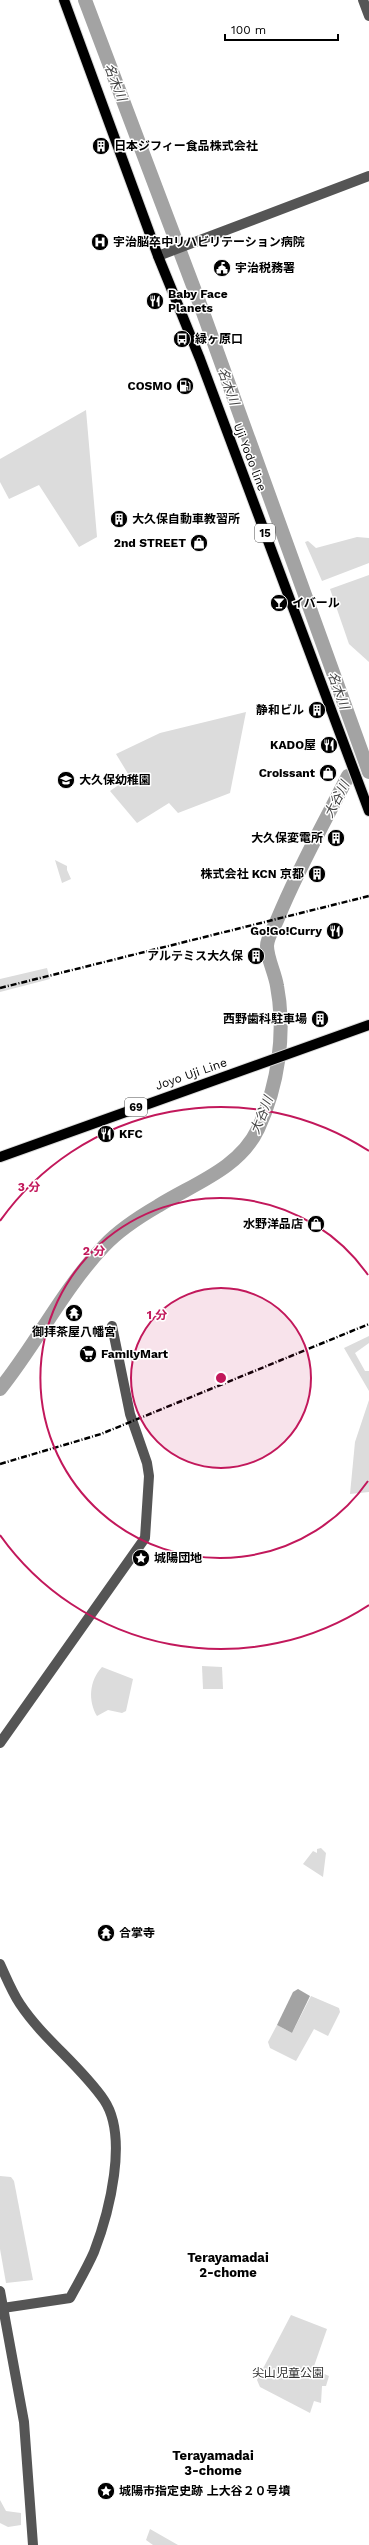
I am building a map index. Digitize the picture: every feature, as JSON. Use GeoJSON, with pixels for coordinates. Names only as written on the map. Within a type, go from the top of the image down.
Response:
{"type":"FeatureCollection","features":[{"type":"Feature","properties":{"kind":"main road","name":"Uji Yodo line"},"geometry":{"type":"LineString","coordinates":[[64,0],[158,256],[200,359],[369,811]]}},
{"type":"Feature","properties":{"kind":"main road","name":"Joyo Uji Line"},"geometry":{"type":"LineString","coordinates":[[0,1157],[284,1054],[369,1025]]}},
{"type":"Feature","properties":{"kind":"street"},"geometry":{"type":"LineString","coordinates":[[363,0],[369,16]]}},
{"type":"Feature","properties":{"kind":"street"},"geometry":{"type":"LineString","coordinates":[[158,256],[185,244],[369,176]]}},
{"type":"Feature","properties":{"kind":"street"},"geometry":{"type":"LineString","coordinates":[[0,1743],[145,1538],[149,1476],[147,1463],[130,1414],[112,1326]]}},
{"type":"Feature","properties":{"kind":"street"},"geometry":{"type":"LineString","coordinates":[[0,1964],[23,2008],[91,2084],[109,2108],[116,2128],[117,2152],[104,2223],[93,2254],[70,2298],[3,2308]]}},
{"type":"Feature","properties":{"kind":"street"},"geometry":{"type":"LineString","coordinates":[[0,2291],[24,2422],[33,2545]]}},
{"type":"Feature","properties":{"kind":"green space"},"geometry":{"type":"Polygon","coordinates":[[[86,410],[97,537],[79,547],[39,485],[9,499],[0,482],[0,459],[86,410]]]}},
{"type":"Feature","properties":{"kind":"green space"},"geometry":{"type":"Polygon","coordinates":[[[357,537],[369,538],[369,563],[322,581],[305,542],[308,541],[316,548],[357,537]]]}},
{"type":"Feature","properties":{"kind":"green space"},"geometry":{"type":"Polygon","coordinates":[[[369,575],[369,662],[349,644],[330,589],[369,575]]]}},
{"type":"Feature","properties":{"kind":"green space"},"geometry":{"type":"Polygon","coordinates":[[[246,712],[230,793],[178,813],[169,803],[137,823],[110,791],[130,777],[116,754],[160,733],[246,712]]]}},
{"type":"Feature","properties":{"kind":"green space"},"geometry":{"type":"Polygon","coordinates":[[[55,860],[67,866],[71,879],[62,883],[55,860]]]}},
{"type":"Feature","properties":{"kind":"green space"},"geometry":{"type":"Polygon","coordinates":[[[47,968],[50,979],[0,992],[0,979],[47,968]]]}},
{"type":"Feature","properties":{"kind":"green space"},"geometry":{"type":"Polygon","coordinates":[[[369,1336],[369,1343],[355,1353],[365,1371],[369,1371],[369,1391],[344,1348],[369,1336]]]}},
{"type":"Feature","properties":{"kind":"green space"},"geometry":{"type":"Polygon","coordinates":[[[369,1400],[369,1492],[350,1494],[355,1442],[369,1400]]]}},
{"type":"Feature","properties":{"kind":"green space"},"geometry":{"type":"Polygon","coordinates":[[[202,1666],[222,1667],[223,1689],[203,1689],[202,1666]]]}},
{"type":"Feature","properties":{"kind":"green space"},"geometry":{"type":"Polygon","coordinates":[[[102,1667],[133,1679],[126,1711],[122,1713],[108,1710],[97,1716],[94,1710],[91,1698],[92,1685],[94,1678],[102,1667]]]}},
{"type":"Feature","properties":{"kind":"green space"},"geometry":{"type":"Polygon","coordinates":[[[321,1848],[326,1853],[323,1877],[303,1864],[313,1851],[317,1853],[317,1849],[321,1848]]]}},
{"type":"Feature","properties":{"kind":"green space"},"geometry":{"type":"Polygon","coordinates":[[[311,1996],[339,2008],[340,2012],[328,2036],[314,2029],[296,2061],[270,2048],[268,2042],[277,2025],[292,2033],[311,1996]]]}},
{"type":"Feature","properties":{"kind":"green space"},"geometry":{"type":"Polygon","coordinates":[[[0,2176],[11,2177],[14,2181],[33,2280],[6,2283],[0,2249],[0,2176]]]}},
{"type":"Feature","properties":{"kind":"green space","name":"尖山児童公園"},"geometry":{"type":"Polygon","coordinates":[[[291,2315],[327,2329],[313,2369],[329,2376],[326,2386],[322,2386],[321,2403],[314,2401],[310,2413],[260,2387],[257,2380],[291,2315]]]}},
{"type":"Feature","properties":{"kind":"green space"},"geometry":{"type":"Polygon","coordinates":[[[0,2500],[6,2511],[21,2513],[21,2525],[8,2527],[0,2523],[0,2500]]]}},
{"type":"Feature","properties":{"kind":"green space"},"geometry":{"type":"Polygon","coordinates":[[[150,2529],[178,2545],[153,2545],[146,2540],[150,2529]]]}},
{"type":"Feature","properties":{"kind":"shaded area"},"geometry":{"type":"Polygon","coordinates":[[[298,1989],[310,1996],[292,2033],[277,2025],[293,1992],[298,1989]]]}},
{"type":"Feature","properties":{"kind":"waterway","name":"名木川"},"geometry":{"type":"LineString","coordinates":[[85,0],[201,307],[369,772]]}},
{"type":"Feature","properties":{"kind":"waterway","name":"大谷川"},"geometry":{"type":"LineString","coordinates":[[0,1389],[76,1280],[104,1246],[137,1219],[200,1183],[227,1165],[250,1143],[258,1129],[271,1095],[275,1077],[281,1022],[276,981],[268,955],[267,943],[303,864],[348,776]]}},
{"type":"Feature","properties":{"kind":"railway"},"geometry":{"type":"LineString","coordinates":[[0,988],[369,896]]}},
{"type":"Feature","properties":{"kind":"railway"},"geometry":{"type":"LineString","coordinates":[[0,1464],[101,1434],[369,1324]]}},
{"type":"Feature","properties":{"kind":"place","name":"日本ジフィー食品株式会社"},"geometry":{"type":"Point","coordinates":[101,146]}},
{"type":"Feature","properties":{"kind":"place","name":"宇治脳卒中リハビリテーション病院"},"geometry":{"type":"Point","coordinates":[100,242]}},
{"type":"Feature","properties":{"kind":"place","name":"宇治税務署"},"geometry":{"type":"Point","coordinates":[222,268]}},
{"type":"Feature","properties":{"kind":"place","name":"Baby Face Planets"},"geometry":{"type":"Point","coordinates":[155,301]}},
{"type":"Feature","properties":{"kind":"place","name":"緑ヶ原口"},"geometry":{"type":"Point","coordinates":[182,339]}},
{"type":"Feature","properties":{"kind":"place","name":"COSMO"},"geometry":{"type":"Point","coordinates":[185,386]}},
{"type":"Feature","properties":{"kind":"place","name":"大久保自動車教習所"},"geometry":{"type":"Point","coordinates":[119,519]}},
{"type":"Feature","properties":{"kind":"place","name":"2nd STREET"},"geometry":{"type":"Point","coordinates":[199,543]}},
{"type":"Feature","properties":{"kind":"place","name":"イバール"},"geometry":{"type":"Point","coordinates":[279,603]}},
{"type":"Feature","properties":{"kind":"place","name":"静和ビル"},"geometry":{"type":"Point","coordinates":[317,710]}},
{"type":"Feature","properties":{"kind":"place","name":"KADO屋"},"geometry":{"type":"Point","coordinates":[329,745]}},
{"type":"Feature","properties":{"kind":"place","name":"Croissant"},"geometry":{"type":"Point","coordinates":[328,773]}},
{"type":"Feature","properties":{"kind":"place","name":"大久保幼稚園"},"geometry":{"type":"Point","coordinates":[66,780]}},
{"type":"Feature","properties":{"kind":"place","name":"大久保変電所"},"geometry":{"type":"Point","coordinates":[336,838]}},
{"type":"Feature","properties":{"kind":"place","name":"株式会社 KCN 京都"},"geometry":{"type":"Point","coordinates":[317,874]}},
{"type":"Feature","properties":{"kind":"place","name":"Go!Go!Curry"},"geometry":{"type":"Point","coordinates":[335,931]}},
{"type":"Feature","properties":{"kind":"place","name":"アルテミス大久保"},"geometry":{"type":"Point","coordinates":[256,956]}},
{"type":"Feature","properties":{"kind":"place","name":"西野歯科駐車場"},"geometry":{"type":"Point","coordinates":[320,1019]}},
{"type":"Feature","properties":{"kind":"place","name":"KFC"},"geometry":{"type":"Point","coordinates":[106,1134]}},
{"type":"Feature","properties":{"kind":"place","name":"水野洋品店"},"geometry":{"type":"Point","coordinates":[316,1224]}},
{"type":"Feature","properties":{"kind":"place","name":"御拝茶屋八幡宮"},"geometry":{"type":"Point","coordinates":[74,1313]}},
{"type":"Feature","properties":{"kind":"place","name":"FamilyMart"},"geometry":{"type":"Point","coordinates":[88,1354]}},
{"type":"Feature","properties":{"kind":"place","name":"城陽団地"},"geometry":{"type":"Point","coordinates":[141,1558]}},
{"type":"Feature","properties":{"kind":"place","name":"合掌寺"},"geometry":{"type":"Point","coordinates":[106,1933]}},
{"type":"Feature","properties":{"kind":"place","name":"城陽市指定史跡 上大谷２０号墳"},"geometry":{"type":"Point","coordinates":[106,2491]}},
{"type":"Feature","properties":{"kind":"district","name":"Terayamadai 2-chome"},"geometry":{"type":"Point","coordinates":[228,2264]}},
{"type":"Feature","properties":{"kind":"district","name":"Terayamadai 3-chome"},"geometry":{"type":"Point","coordinates":[213,2462]}}]}
